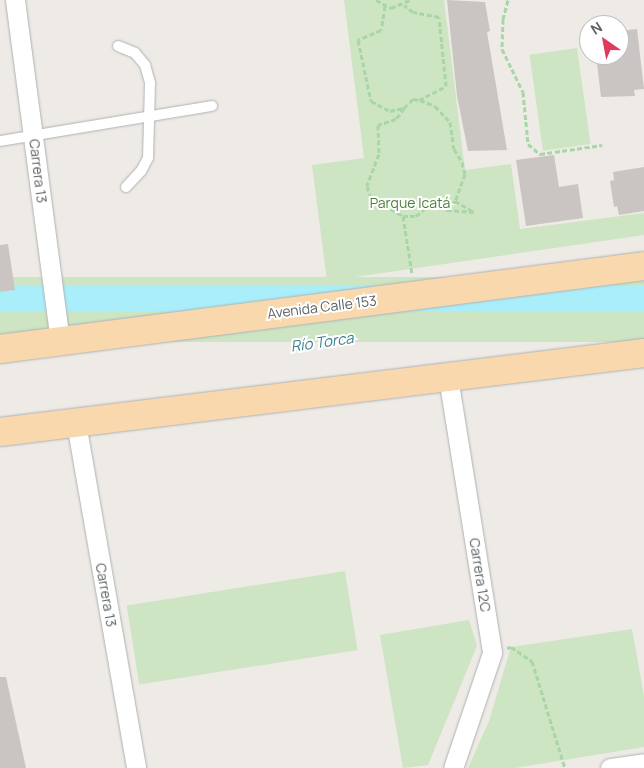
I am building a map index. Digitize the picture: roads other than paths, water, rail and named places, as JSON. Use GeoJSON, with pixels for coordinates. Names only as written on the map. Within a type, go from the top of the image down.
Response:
{"type":"FeatureCollection","features":[{"type":"Feature","properties":{"kind":"main road","name":"Avenida Calle 153"},"geometry":{"type":"LineString","coordinates":[[0,349],[644,266]]}},
{"type":"Feature","properties":{"kind":"main road"},"geometry":{"type":"LineString","coordinates":[[0,432],[644,353]]}},
{"type":"Feature","properties":{"kind":"street","name":"Carrera 13"},"geometry":{"type":"LineString","coordinates":[[15,0],[60,341]]}},
{"type":"Feature","properties":{"kind":"street","name":"Carrera 12C"},"geometry":{"type":"LineString","coordinates":[[448,377],[492,652],[453,768]]}},
{"type":"Feature","properties":{"kind":"street","name":"Carrera 13"},"geometry":{"type":"LineString","coordinates":[[76,423],[136,768]]}},
{"type":"Feature","properties":{"kind":"street"},"geometry":{"type":"LineString","coordinates":[[610,768],[644,763]]}},
{"type":"Feature","properties":{"kind":"lane"},"geometry":{"type":"LineString","coordinates":[[118,46],[135,53],[145,65],[150,83],[151,116],[148,158],[142,171],[126,187]]}},
{"type":"Feature","properties":{"kind":"lane"},"geometry":{"type":"LineString","coordinates":[[0,141],[212,106]]}},
{"type":"Feature","properties":{"kind":"water"},"geometry":{"type":"Polygon","coordinates":[[[0,286],[644,286],[644,311],[0,311],[0,286]]]}},
{"type":"Feature","properties":{"kind":"park label","name":"Parque Icatá"},"geometry":{"type":"Point","coordinates":[410,203]}},
{"type":"Feature","properties":{"kind":"water label","name":"Río Torca"},"geometry":{"type":"Point","coordinates":[322,342]}}]}
